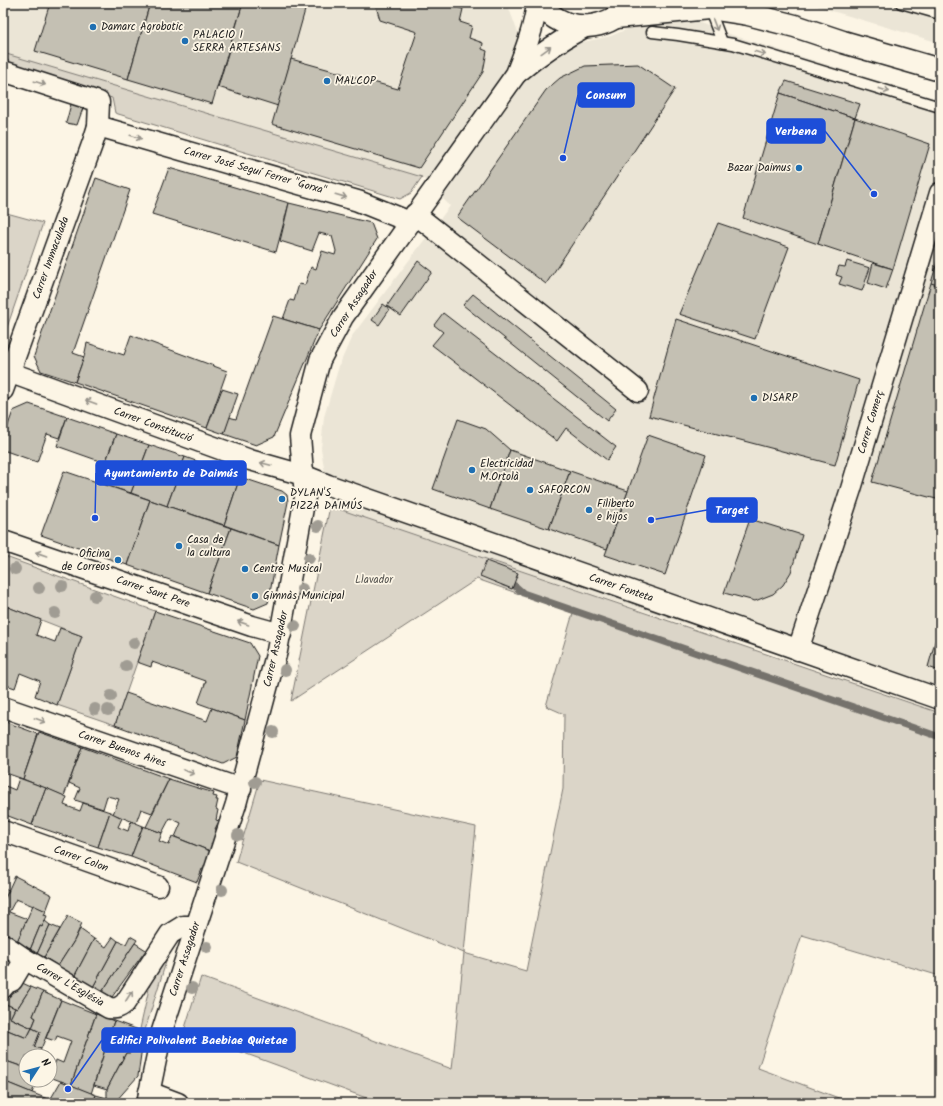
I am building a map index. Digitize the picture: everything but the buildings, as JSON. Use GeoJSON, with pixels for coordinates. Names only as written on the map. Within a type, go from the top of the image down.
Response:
{"type":"FeatureCollection","features":[{"type":"Feature","properties":{"kind":"street","name":"Carrer Assagador"},"geometry":{"type":"LineString","coordinates":[[148,1097],[162,1031],[241,789],[281,634],[305,497],[300,436],[320,360],[343,317],[412,218],[516,74],[530,39],[537,3]]}},
{"type":"Feature","properties":{"kind":"street"},"geometry":{"type":"LineString","coordinates":[[541,3],[552,15],[567,23],[585,27],[602,24],[623,10],[703,5],[748,14],[795,26],[843,42],[940,70]]}},
{"type":"Feature","properties":{"kind":"street","name":"Carrer Assagador"},"geometry":{"type":"LineString","coordinates":[[516,74],[551,46],[585,27]]}},
{"type":"Feature","properties":{"kind":"street","name":"Carrer Immaculada"},"geometry":{"type":"LineString","coordinates":[[3,71],[99,102],[98,126],[5,378]]}},
{"type":"Feature","properties":{"kind":"street","name":"Carrer José Seguí Ferrer \"Gorxa\""},"geometry":{"type":"LineString","coordinates":[[98,126],[412,218],[638,391]]}},
{"type":"Feature","properties":{"kind":"street","name":"Carrer Comerç"},"geometry":{"type":"LineString","coordinates":[[798,650],[851,488],[940,193]]}},
{"type":"Feature","properties":{"kind":"street","name":"Carrer Constitució"},"geometry":{"type":"LineString","coordinates":[[5,378],[250,460],[304,475]]}},
{"type":"Feature","properties":{"kind":"street","name":"Carrer Fonteta"},"geometry":{"type":"LineString","coordinates":[[304,475],[328,485],[940,699]]}},
{"type":"Feature","properties":{"kind":"street","name":"Carrer Sant Pere"},"geometry":{"type":"LineString","coordinates":[[3,541],[258,628],[281,634]]}},
{"type":"Feature","properties":{"kind":"street","name":"Carrer Buenos Aires"},"geometry":{"type":"LineString","coordinates":[[3,707],[241,789]]}},
{"type":"Feature","properties":{"kind":"street","name":"Carrer Colon"},"geometry":{"type":"LineString","coordinates":[[3,831],[158,886]]}},
{"type":"Feature","properties":{"kind":"street","name":"Carrer L'Església"},"geometry":{"type":"LineString","coordinates":[[3,944],[109,1008],[115,1009],[120,1008],[125,1003],[170,934],[183,926],[196,926]]}},
{"type":"Feature","properties":{"kind":"street"},"geometry":{"type":"LineString","coordinates":[[7,986],[26,959]]}},
{"type":"Feature","properties":{"kind":"street"},"geometry":{"type":"LineString","coordinates":[[148,1097],[178,1103]]}},
{"type":"Feature","properties":{"kind":"lane"},"geometry":{"type":"LineString","coordinates":[[901,3],[940,14]]}},
{"type":"Feature","properties":{"kind":"lane"},"geometry":{"type":"LineString","coordinates":[[703,5],[722,42]]}},
{"type":"Feature","properties":{"kind":"lane"},"geometry":{"type":"LineString","coordinates":[[652,32],[678,34],[733,44],[940,108]]}},
{"type":"Feature","properties":{"kind":"shaded area"},"geometry":{"type":"Polygon","coordinates":[[[3,3],[507,3],[518,33],[558,56],[574,44],[611,36],[646,21],[692,20],[735,36],[940,100],[940,707],[580,590],[330,506],[321,448],[324,417],[339,366],[352,336],[450,206],[422,177],[3,53],[3,3]]]}},
{"type":"Feature","properties":{"kind":"shaded area"},"geometry":{"type":"Polygon","coordinates":[[[810,3],[940,3],[940,43],[822,8],[810,3]]]}},
{"type":"Feature","properties":{"kind":"green space"},"geometry":{"type":"Polygon","coordinates":[[[3,53],[422,177],[411,193],[400,199],[115,113],[112,98],[3,64],[3,53]]]}},
{"type":"Feature","properties":{"kind":"green space"},"geometry":{"type":"Polygon","coordinates":[[[3,212],[43,223],[3,339],[3,212]]]}},
{"type":"Feature","properties":{"kind":"green space","name":"Llavador"},"geometry":{"type":"Polygon","coordinates":[[[330,506],[940,713],[940,976],[802,935],[758,1068],[852,1103],[380,1103],[184,1031],[201,977],[452,1069],[464,953],[526,971],[563,789],[564,714],[546,706],[573,613],[477,579],[291,701],[330,506]]]}},
{"type":"Feature","properties":{"kind":"green space"},"geometry":{"type":"Polygon","coordinates":[[[3,556],[155,611],[115,725],[57,705],[82,636],[3,605],[3,556]]]}},
{"type":"Feature","properties":{"kind":"green space"},"geometry":{"type":"Polygon","coordinates":[[[260,780],[476,827],[464,953],[236,862],[260,780]]]}},
{"type":"Feature","properties":{"kind":"green space"},"geometry":{"type":"Polygon","coordinates":[[[170,949],[145,1030],[140,1029],[152,975],[170,949]]]}},
{"type":"Feature","properties":{"kind":"waterway"},"geometry":{"type":"LineString","coordinates":[[504,583],[515,586],[523,593],[940,737]]}},
{"type":"Feature","properties":{"kind":"place","name":"Damarc Agrobotic"},"geometry":{"type":"Point","coordinates":[93,27]}},
{"type":"Feature","properties":{"kind":"place","name":"PALACIO I SERRA ARTESANS"},"geometry":{"type":"Point","coordinates":[185,41]}},
{"type":"Feature","properties":{"kind":"place","name":"MALCOP"},"geometry":{"type":"Point","coordinates":[327,81]}},
{"type":"Feature","properties":{"kind":"place","name":"Consum"},"geometry":{"type":"Point","coordinates":[563,158]}},
{"type":"Feature","properties":{"kind":"place","name":"Bazar Daimus"},"geometry":{"type":"Point","coordinates":[799,168]}},
{"type":"Feature","properties":{"kind":"place","name":"Verbena"},"geometry":{"type":"Point","coordinates":[874,194]}},
{"type":"Feature","properties":{"kind":"place","name":"DISARP"},"geometry":{"type":"Point","coordinates":[754,398]}},
{"type":"Feature","properties":{"kind":"place","name":"Electricidad M.Ortolà"},"geometry":{"type":"Point","coordinates":[472,470]}},
{"type":"Feature","properties":{"kind":"place","name":"SAFORCON"},"geometry":{"type":"Point","coordinates":[530,490]}},
{"type":"Feature","properties":{"kind":"place","name":"DYLAN'S PIZZA DAIMÚS"},"geometry":{"type":"Point","coordinates":[282,499]}},
{"type":"Feature","properties":{"kind":"place","name":"Filiberto e hijos"},"geometry":{"type":"Point","coordinates":[589,510]}},
{"type":"Feature","properties":{"kind":"place","name":"Ayuntamiento de Daimús"},"geometry":{"type":"Point","coordinates":[95,518]}},
{"type":"Feature","properties":{"kind":"place","name":"Target"},"geometry":{"type":"Point","coordinates":[651,520]}},
{"type":"Feature","properties":{"kind":"place","name":"Casa de la cultura"},"geometry":{"type":"Point","coordinates":[179,546]}},
{"type":"Feature","properties":{"kind":"place","name":"Oficina de Correos"},"geometry":{"type":"Point","coordinates":[118,560]}},
{"type":"Feature","properties":{"kind":"place","name":"Centre Musical"},"geometry":{"type":"Point","coordinates":[245,569]}},
{"type":"Feature","properties":{"kind":"place","name":"Gimnàs Municipal"},"geometry":{"type":"Point","coordinates":[255,596]}},
{"type":"Feature","properties":{"kind":"place","name":"Edifici Polivalent Baebiae Quietae"},"geometry":{"type":"Point","coordinates":[68,1089]}}]}
